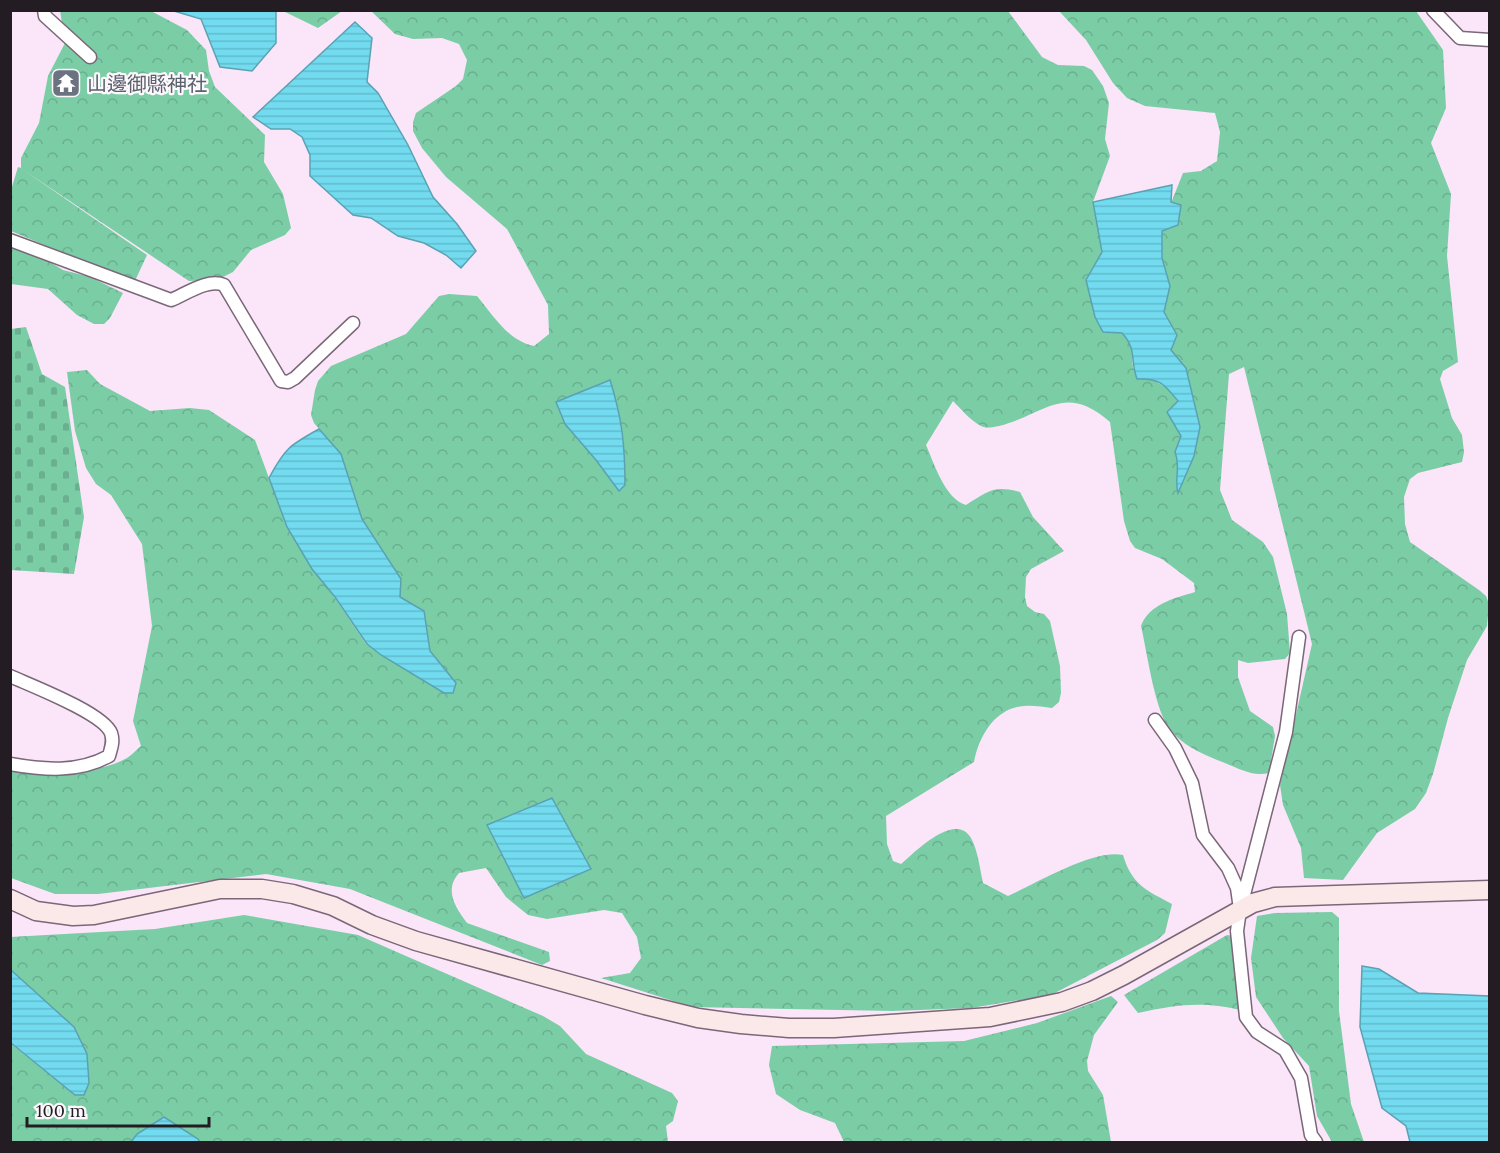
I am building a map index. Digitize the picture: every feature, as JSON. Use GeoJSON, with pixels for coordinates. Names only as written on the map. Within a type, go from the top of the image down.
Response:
{"type":"FeatureCollection","features":[{"type":"Feature","properties":{"kind":"street"},"geometry":{"type":"LineString","coordinates":[[44,10],[45,16],[90,57]]}},
{"type":"Feature","properties":{"kind":"street"},"geometry":{"type":"LineString","coordinates":[[1433,10],[1460,38],[1490,40]]}},
{"type":"Feature","properties":{"kind":"street"},"geometry":{"type":"LineString","coordinates":[[10,240],[171,300],[210,284],[224,285],[281,381],[288,382],[295,378],[353,323]]}},
{"type":"Feature","properties":{"kind":"street"},"geometry":{"type":"LineString","coordinates":[[1299,637],[1286,732],[1240,910],[1237,931],[1246,1017],[1257,1032],[1285,1050],[1301,1078],[1311,1135],[1316,1143]]}},
{"type":"Feature","properties":{"kind":"street"},"geometry":{"type":"LineString","coordinates":[[10,676],[87,711],[111,732],[112,743],[109,756],[94,765],[60,770],[10,764]]}},
{"type":"Feature","properties":{"kind":"street"},"geometry":{"type":"LineString","coordinates":[[1155,720],[1175,748],[1192,783],[1203,835],[1228,868],[1237,888],[1240,910]]}},
{"type":"Feature","properties":{"kind":"street"},"geometry":{"type":"LineString","coordinates":[[10,899],[36,910],[73,916],[94,915],[220,889],[262,889],[293,894],[333,906],[372,925],[416,941],[698,1018],[789,1028],[834,1028],[990,1017],[1062,1002],[1124,975],[1254,903],[1275,897],[1490,890]]}},
{"type":"Feature","properties":{"kind":"green space"},"geometry":{"type":"Polygon","coordinates":[[[60,10],[151,11],[187,30],[206,50],[209,71],[215,87],[265,135],[264,162],[283,194],[291,228],[285,235],[251,250],[233,272],[217,280],[189,281],[22,169],[147,255],[134,283],[11,231],[11,190],[18,167],[21,168],[21,158],[39,123],[48,76],[65,43],[60,10]]]}},
{"type":"Feature","properties":{"kind":"green space"},"geometry":{"type":"Polygon","coordinates":[[[283,11],[342,11],[318,28],[283,11]]]}},
{"type":"Feature","properties":{"kind":"green space"},"geometry":{"type":"Polygon","coordinates":[[[371,11],[1008,11],[1042,57],[1058,65],[1084,66],[1092,70],[1103,86],[1109,103],[1105,139],[1110,156],[1093,202],[1102,252],[1086,281],[1131,343],[1133,368],[1167,388],[1178,401],[1167,412],[1181,436],[1175,452],[1178,492],[1186,368],[1171,350],[1177,335],[1164,313],[1170,286],[1162,258],[1162,231],[1183,173],[1201,171],[1217,161],[1220,132],[1215,113],[1145,106],[1127,98],[1113,83],[1086,40],[1059,11],[1416,11],[1443,50],[1446,108],[1431,143],[1451,194],[1447,256],[1458,362],[1443,371],[1440,379],[1452,418],[1462,435],[1464,452],[1462,462],[1418,473],[1410,479],[1404,497],[1405,524],[1410,542],[1479,590],[1486,596],[1489,604],[1487,626],[1467,660],[1433,774],[1426,793],[1415,809],[1377,833],[1343,880],[1304,878],[1301,848],[1283,805],[1280,785],[1312,644],[1244,367],[1229,374],[1220,490],[1232,520],[1263,542],[1273,557],[1287,614],[1290,653],[1285,659],[1248,663],[1238,660],[1238,677],[1250,711],[1273,727],[1275,736],[1269,773],[1247,772],[1193,749],[1172,732],[1162,716],[1141,626],[1145,618],[1156,607],[1195,592],[1194,583],[1162,559],[1135,548],[1130,541],[1124,521],[1110,422],[1094,410],[1080,404],[1067,403],[1055,404],[1015,421],[990,428],[974,421],[953,401],[926,445],[941,480],[952,496],[966,505],[997,489],[1020,492],[1033,517],[1064,551],[1031,569],[1026,577],[1025,597],[1027,606],[1035,612],[1044,614],[1050,621],[1060,666],[1061,693],[1059,702],[1052,708],[1024,706],[1005,712],[984,733],[974,762],[886,816],[887,844],[893,861],[901,864],[935,836],[955,829],[964,831],[971,838],[983,883],[1008,896],[1081,862],[1096,857],[1123,855],[1131,873],[1141,886],[1172,904],[1165,933],[1157,940],[1051,995],[971,1008],[892,1011],[692,1007],[601,978],[630,973],[641,958],[637,937],[622,913],[604,910],[547,919],[528,915],[506,897],[486,868],[459,873],[452,886],[455,905],[467,923],[549,952],[550,961],[542,965],[350,889],[266,874],[98,894],[55,894],[11,878],[10,763],[70,770],[99,768],[127,758],[141,746],[133,721],[152,626],[142,544],[111,495],[96,484],[86,468],[75,431],[67,372],[87,370],[100,384],[150,411],[190,408],[209,410],[255,440],[287,527],[366,644],[444,693],[453,692],[456,683],[430,651],[424,611],[399,597],[401,579],[362,519],[341,454],[314,423],[311,415],[315,390],[318,381],[331,366],[406,334],[439,296],[449,294],[477,296],[509,333],[516,339],[534,346],[549,334],[548,305],[507,229],[446,177],[422,148],[413,131],[416,113],[463,79],[467,60],[459,44],[442,38],[413,39],[395,34],[371,11]]]}},
{"type":"Feature","properties":{"kind":"green space"},"geometry":{"type":"Polygon","coordinates":[[[11,242],[30,250],[63,270],[90,277],[123,293],[110,318],[104,324],[94,324],[77,315],[48,289],[11,284],[11,242]]]}},
{"type":"Feature","properties":{"kind":"green space"},"geometry":{"type":"Polygon","coordinates":[[[26,327],[42,374],[65,387],[84,517],[74,574],[11,570],[11,329],[26,327]]]}},
{"type":"Feature","properties":{"kind":"green space"},"geometry":{"type":"Polygon","coordinates":[[[1332,912],[1339,918],[1339,1011],[1351,1104],[1364,1142],[1332,1142],[1317,1116],[1309,1066],[1283,1038],[1256,997],[1251,958],[1257,916],[1275,913],[1332,912]]]}},
{"type":"Feature","properties":{"kind":"green space"},"geometry":{"type":"Polygon","coordinates":[[[244,915],[358,935],[543,1016],[560,1026],[586,1054],[672,1093],[678,1101],[673,1121],[666,1126],[668,1142],[11,1142],[10,1043],[75,1095],[89,1083],[87,1054],[74,1027],[11,970],[10,937],[155,929],[244,915]]]}},
{"type":"Feature","properties":{"kind":"green space"},"geometry":{"type":"Polygon","coordinates":[[[1227,935],[1234,936],[1240,1010],[1189,1005],[1138,1013],[1124,995],[1227,935]]]}},
{"type":"Feature","properties":{"kind":"green space"},"geometry":{"type":"Polygon","coordinates":[[[1111,996],[1118,1002],[1094,1035],[1087,1061],[1088,1071],[1103,1095],[1111,1142],[844,1142],[835,1123],[800,1110],[776,1094],[769,1065],[772,1046],[964,1041],[1037,1023],[1111,996]]]}},
{"type":"Feature","properties":{"kind":"water"},"geometry":{"type":"Polygon","coordinates":[[[174,11],[276,11],[276,43],[252,71],[220,67],[201,19],[174,11]]]}},
{"type":"Feature","properties":{"kind":"water"},"geometry":{"type":"Polygon","coordinates":[[[355,22],[372,38],[367,82],[378,93],[408,145],[433,197],[457,224],[476,251],[461,268],[446,255],[424,243],[398,236],[371,218],[353,215],[310,176],[310,155],[302,137],[290,129],[271,129],[253,117],[355,22]]]}},
{"type":"Feature","properties":{"kind":"water"},"geometry":{"type":"Polygon","coordinates":[[[1172,185],[1171,202],[1181,205],[1178,225],[1162,231],[1162,258],[1170,286],[1164,312],[1177,335],[1171,350],[1186,368],[1200,427],[1194,456],[1178,493],[1175,452],[1181,436],[1167,412],[1178,401],[1161,383],[1137,379],[1130,344],[1122,333],[1103,332],[1095,317],[1086,280],[1102,252],[1093,202],[1172,185]]]}},
{"type":"Feature","properties":{"kind":"water"},"geometry":{"type":"Polygon","coordinates":[[[610,380],[620,419],[623,444],[625,485],[619,491],[565,424],[556,402],[610,380]]]}},
{"type":"Feature","properties":{"kind":"water"},"geometry":{"type":"Polygon","coordinates":[[[319,429],[341,454],[362,519],[401,579],[400,597],[424,611],[430,651],[456,683],[453,693],[444,693],[367,644],[335,597],[312,569],[287,527],[269,478],[289,448],[319,429]]]}},
{"type":"Feature","properties":{"kind":"water"},"geometry":{"type":"Polygon","coordinates":[[[552,798],[591,869],[524,898],[487,825],[552,798]]]}},
{"type":"Feature","properties":{"kind":"water"},"geometry":{"type":"Polygon","coordinates":[[[1362,966],[1379,969],[1418,993],[1489,996],[1489,1142],[1410,1142],[1406,1126],[1382,1108],[1360,1027],[1362,966]]]}},
{"type":"Feature","properties":{"kind":"water"},"geometry":{"type":"Polygon","coordinates":[[[11,970],[74,1027],[87,1054],[89,1083],[84,1095],[75,1095],[11,1043],[11,970]]]}},
{"type":"Feature","properties":{"kind":"water"},"geometry":{"type":"Polygon","coordinates":[[[164,1117],[200,1142],[131,1142],[137,1134],[164,1117]]]}},
{"type":"Feature","properties":{"kind":"place","name":"山邊御縣神社"},"geometry":{"type":"Point","coordinates":[66,83]}}]}
